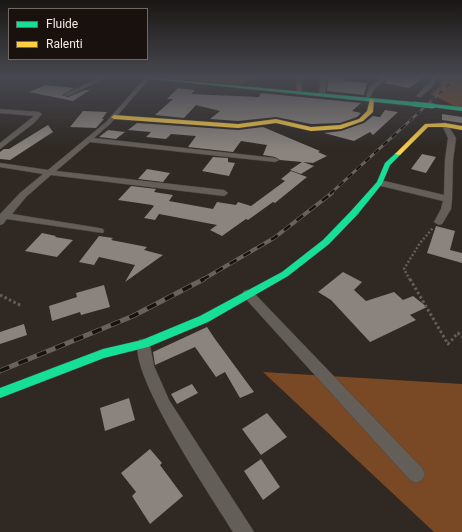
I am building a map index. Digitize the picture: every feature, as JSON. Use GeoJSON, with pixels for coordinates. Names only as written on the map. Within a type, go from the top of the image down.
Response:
{"type":"FeatureCollection","features":[{"type":"Feature","properties":{"kind":"street"},"geometry":{"type":"LineString","coordinates":[[2,218],[23,195],[90,140],[127,102]]}},
{"type":"Feature","properties":{"kind":"street"},"geometry":{"type":"LineString","coordinates":[[114,117],[238,126],[256,126],[276,121],[311,129],[326,129],[341,127],[361,120],[370,112],[370,102]]}},
{"type":"Feature","properties":{"kind":"street"},"geometry":{"type":"LineString","coordinates":[[390,102],[462,109]]}},
{"type":"Feature","properties":{"kind":"street"},"geometry":{"type":"LineString","coordinates":[[0,111],[39,114],[32,122],[0,147]]}},
{"type":"Feature","properties":{"kind":"street"},"geometry":{"type":"LineString","coordinates":[[0,393],[103,354],[144,344],[204,319],[285,274],[326,242],[380,184],[387,164],[427,125],[445,125],[462,128]]}},
{"type":"Feature","properties":{"kind":"street"},"geometry":{"type":"LineString","coordinates":[[439,222],[446,210],[448,199],[449,164],[452,138],[445,125]]}},
{"type":"Feature","properties":{"kind":"street"},"geometry":{"type":"LineString","coordinates":[[90,140],[275,160]]}},
{"type":"Feature","properties":{"kind":"street"},"geometry":{"type":"LineString","coordinates":[[0,165],[51,173],[224,193]]}},
{"type":"Feature","properties":{"kind":"street"},"geometry":{"type":"LineString","coordinates":[[380,184],[448,199]]}},
{"type":"Feature","properties":{"kind":"street"},"geometry":{"type":"LineString","coordinates":[[2,218],[99,232]]}},
{"type":"Feature","properties":{"kind":"street"},"geometry":{"type":"LineString","coordinates":[[248,294],[416,474]]}},
{"type":"Feature","properties":{"kind":"street"},"geometry":{"type":"LineString","coordinates":[[144,344],[147,366],[164,405],[244,532]]}},
{"type":"Feature","properties":{"kind":"path"},"geometry":{"type":"LineString","coordinates":[[439,222],[420,244],[404,269],[448,344],[458,333],[462,333]]}},
{"type":"Feature","properties":{"kind":"path"},"geometry":{"type":"LineString","coordinates":[[0,294],[22,306]]}},
{"type":"Feature","properties":{"kind":"path"},"geometry":{"type":"LineString","coordinates":[[458,333],[462,337]]}},
{"type":"Feature","properties":{"kind":"shaded area"},"geometry":{"type":"Polygon","coordinates":[[[446,102],[462,102],[462,110],[446,102]]]}},
{"type":"Feature","properties":{"kind":"shaded area"},"geometry":{"type":"Polygon","coordinates":[[[263,372],[462,384],[462,532],[434,532],[263,372]]]}},
{"type":"Feature","properties":{"kind":"building"},"geometry":{"type":"Polygon","coordinates":[[[170,102],[361,103],[352,111],[361,113],[357,117],[340,123],[311,124],[276,117],[238,121],[210,119],[220,111],[196,105],[184,118],[155,115],[170,102]]]}},
{"type":"Feature","properties":{"kind":"building"},"geometry":{"type":"Polygon","coordinates":[[[385,110],[398,112],[373,135],[370,132],[354,141],[324,133],[341,131],[364,123],[373,116],[380,117],[385,110]]]}},
{"type":"Feature","properties":{"kind":"building"},"geometry":{"type":"Polygon","coordinates":[[[83,111],[107,112],[102,119],[104,119],[96,128],[70,127],[83,111]]]}},
{"type":"Feature","properties":{"kind":"building"},"geometry":{"type":"Polygon","coordinates":[[[442,114],[462,117],[462,123],[442,120],[442,114]]]}},
{"type":"Feature","properties":{"kind":"building"},"geometry":{"type":"Polygon","coordinates":[[[137,123],[238,130],[263,127],[320,151],[318,152],[327,156],[313,163],[303,162],[314,166],[301,174],[290,170],[302,162],[280,160],[275,157],[263,155],[267,145],[241,141],[233,152],[188,147],[196,136],[171,134],[166,139],[146,137],[151,132],[128,130],[137,123]]]}},
{"type":"Feature","properties":{"kind":"building"},"geometry":{"type":"Polygon","coordinates":[[[48,125],[53,132],[10,160],[0,159],[0,152],[4,149],[9,149],[48,125]]]}},
{"type":"Feature","properties":{"kind":"building"},"geometry":{"type":"Polygon","coordinates":[[[108,130],[125,132],[116,139],[99,137],[108,130]]]}},
{"type":"Feature","properties":{"kind":"building"},"geometry":{"type":"Polygon","coordinates":[[[422,154],[436,157],[426,173],[411,169],[422,154]]]}},
{"type":"Feature","properties":{"kind":"building"},"geometry":{"type":"Polygon","coordinates":[[[213,157],[228,158],[228,162],[235,163],[229,176],[202,171],[213,157]]]}},
{"type":"Feature","properties":{"kind":"building"},"geometry":{"type":"Polygon","coordinates":[[[147,169],[170,173],[163,182],[138,179],[147,169]]]}},
{"type":"Feature","properties":{"kind":"building"},"geometry":{"type":"Polygon","coordinates":[[[291,171],[307,177],[275,203],[273,202],[222,236],[210,230],[217,225],[159,214],[155,220],[144,218],[154,206],[118,200],[131,186],[156,189],[154,192],[173,195],[169,201],[213,209],[217,202],[236,205],[238,202],[251,206],[285,181],[281,179],[291,171]]]}},
{"type":"Feature","properties":{"kind":"building"},"geometry":{"type":"Polygon","coordinates":[[[436,226],[455,231],[450,250],[462,253],[462,263],[427,253],[436,226]]]}},
{"type":"Feature","properties":{"kind":"building"},"geometry":{"type":"Polygon","coordinates":[[[42,233],[73,240],[57,257],[25,251],[42,233]]]}},
{"type":"Feature","properties":{"kind":"building"},"geometry":{"type":"Polygon","coordinates":[[[99,236],[113,238],[111,240],[147,247],[144,250],[163,255],[125,282],[135,265],[99,257],[94,265],[79,262],[99,236]]]}},
{"type":"Feature","properties":{"kind":"building"},"geometry":{"type":"Polygon","coordinates":[[[343,272],[362,282],[354,290],[366,301],[394,292],[403,300],[413,296],[427,307],[410,315],[416,320],[370,342],[331,300],[318,292],[343,272]]]}},
{"type":"Feature","properties":{"kind":"building"},"geometry":{"type":"Polygon","coordinates":[[[104,285],[110,307],[81,315],[80,312],[52,321],[49,306],[77,297],[76,293],[104,285]]]}},
{"type":"Feature","properties":{"kind":"building"},"geometry":{"type":"Polygon","coordinates":[[[24,324],[27,335],[0,344],[0,332],[24,324]]]}},
{"type":"Feature","properties":{"kind":"building"},"geometry":{"type":"Polygon","coordinates":[[[207,327],[254,392],[240,398],[225,372],[216,377],[195,347],[155,365],[153,352],[207,327]]]}},
{"type":"Feature","properties":{"kind":"building"},"geometry":{"type":"Polygon","coordinates":[[[192,384],[198,393],[177,404],[171,394],[192,384]]]}},
{"type":"Feature","properties":{"kind":"building"},"geometry":{"type":"Polygon","coordinates":[[[129,398],[135,420],[105,431],[100,408],[129,398]]]}},
{"type":"Feature","properties":{"kind":"building"},"geometry":{"type":"Polygon","coordinates":[[[267,413],[287,437],[261,455],[242,429],[267,413]]]}},
{"type":"Feature","properties":{"kind":"building"},"geometry":{"type":"Polygon","coordinates":[[[150,449],[162,463],[160,465],[183,496],[150,524],[132,496],[136,492],[121,473],[150,449]]]}},
{"type":"Feature","properties":{"kind":"building"},"geometry":{"type":"Polygon","coordinates":[[[261,459],[280,487],[263,500],[244,471],[261,459]]]}},
{"type":"Feature","properties":{"kind":"railway"},"geometry":{"type":"LineString","coordinates":[[402,128],[430,102]]}},
{"type":"Feature","properties":{"kind":"railway"},"geometry":{"type":"LineString","coordinates":[[330,194],[403,127]]}},
{"type":"Feature","properties":{"kind":"railway"},"geometry":{"type":"LineString","coordinates":[[202,280],[274,238],[332,193]]}},
{"type":"Feature","properties":{"kind":"railway"},"geometry":{"type":"LineString","coordinates":[[0,371],[133,316],[204,279]]}},
{"type":"Feature","properties":{"kind":"traffic: fast"},"geometry":{"type":"LineString","coordinates":[[392,102],[414,104]]}},
{"type":"Feature","properties":{"kind":"traffic: fast"},"geometry":{"type":"LineString","coordinates":[[414,104],[433,106]]}},
{"type":"Feature","properties":{"kind":"traffic: fast"},"geometry":{"type":"LineString","coordinates":[[433,106],[462,109]]}},
{"type":"Feature","properties":{"kind":"traffic: fast"},"geometry":{"type":"LineString","coordinates":[[0,393],[103,354],[144,344],[204,319],[285,274],[326,242],[354,213],[380,183],[387,164],[398,154]]}},
{"type":"Feature","properties":{"kind":"traffic: slow"},"geometry":{"type":"LineString","coordinates":[[114,117],[238,126],[276,121],[311,129],[341,127],[361,120],[370,112],[372,102]]}},
{"type":"Feature","properties":{"kind":"traffic: slow"},"geometry":{"type":"LineString","coordinates":[[398,154],[427,125],[445,125],[462,128]]}}]}
